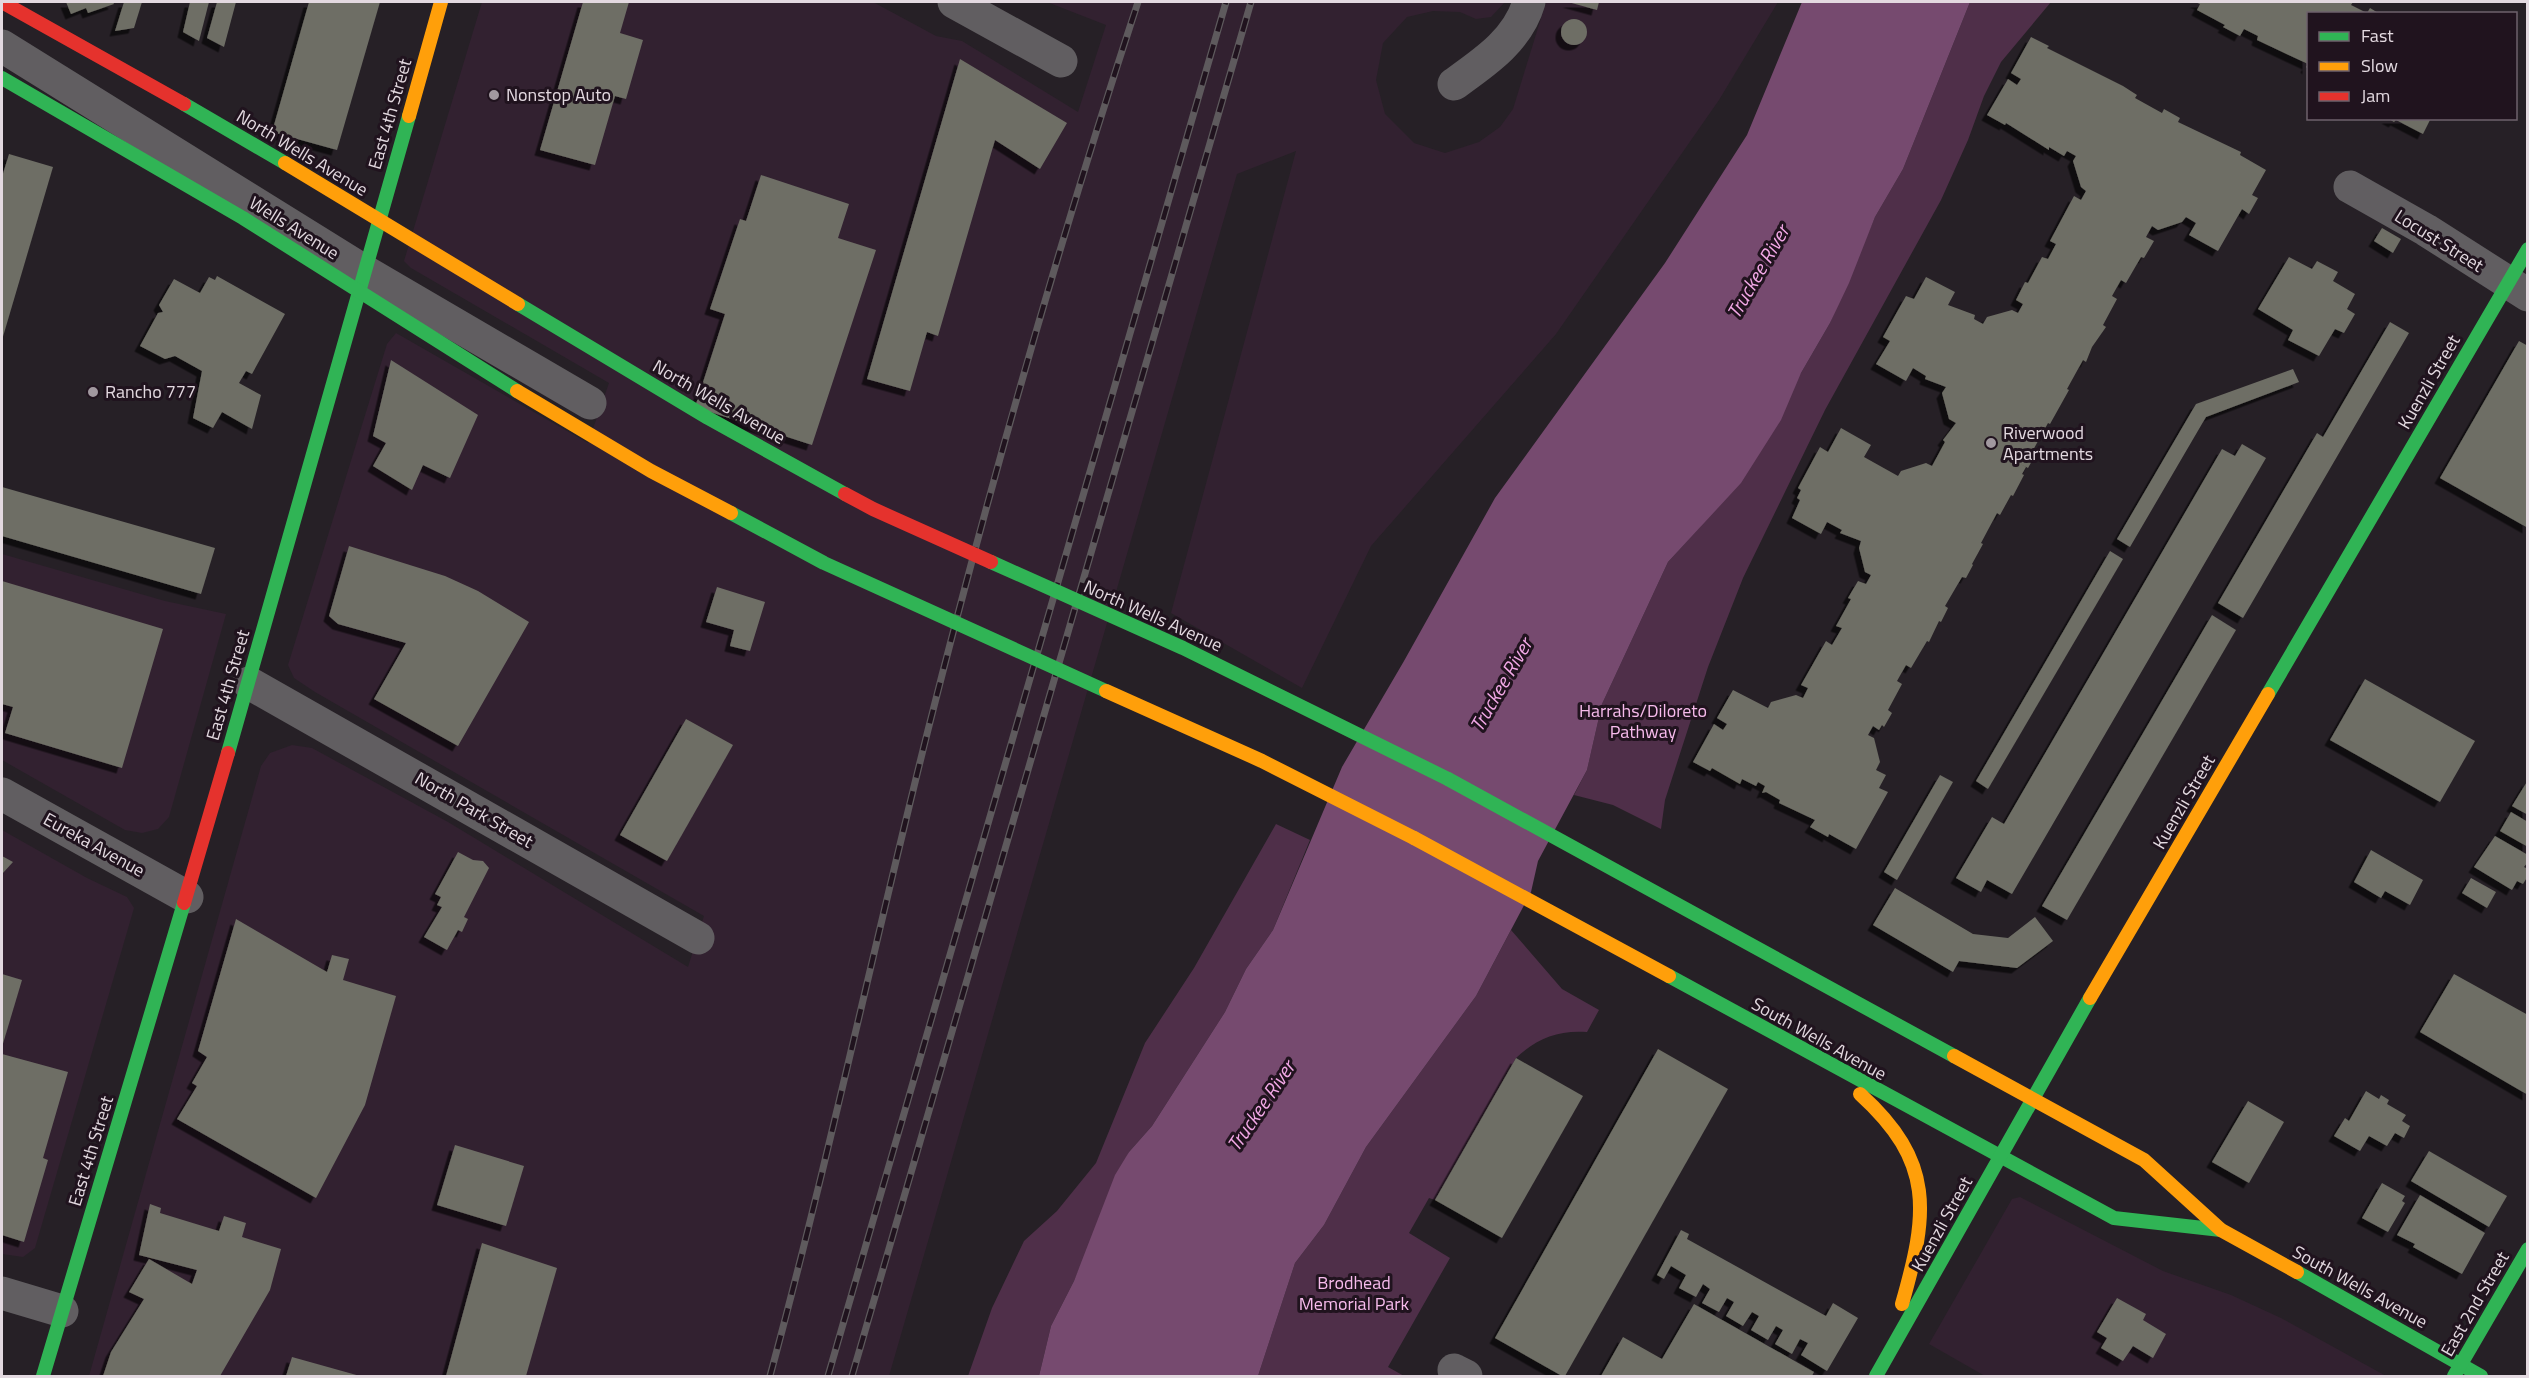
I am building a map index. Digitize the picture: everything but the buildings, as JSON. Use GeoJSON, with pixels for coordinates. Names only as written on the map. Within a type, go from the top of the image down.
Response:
{"type":"FeatureCollection","features":[{"type":"Feature","properties":{"kind":"main road","name":"North Wells Avenue"},"geometry":{"type":"LineString","coordinates":[[2,2],[124,69],[285,163],[708,418],[873,509],[1184,648],[1448,779]]}},
{"type":"Feature","properties":{"kind":"main road","name":"East 4th Street"},"geometry":{"type":"LineString","coordinates":[[43,1377],[249,683],[264,622],[441,2]]}},
{"type":"Feature","properties":{"kind":"main road","name":"South Wells Avenue"},"geometry":{"type":"LineString","coordinates":[[2,78],[243,218],[509,386],[651,471],[824,563],[1262,761],[1414,838],[2114,1218],[2221,1230]]}},
{"type":"Feature","properties":{"kind":"main road","name":"Kuenzli Street"},"geometry":{"type":"LineString","coordinates":[[1876,1377],[2031,1099],[2517,290],[2528,249]]}},
{"type":"Feature","properties":{"kind":"main road","name":"South Wells Avenue"},"geometry":{"type":"LineString","coordinates":[[1448,779],[2144,1160],[2221,1230],[2457,1371],[2481,1377]]}},
{"type":"Feature","properties":{"kind":"main road"},"geometry":{"type":"LineString","coordinates":[[1806,1052],[1877,1107],[1905,1145],[1916,1171],[1921,1193],[1922,1220],[1914,1268],[1884,1362]]}},
{"type":"Feature","properties":{"kind":"main road","name":"East 2nd Street"},"geometry":{"type":"LineString","coordinates":[[2457,1371],[2528,1249]]}},
{"type":"Feature","properties":{"kind":"street"},"geometry":{"type":"LineString","coordinates":[[954,2],[1061,61]]}},
{"type":"Feature","properties":{"kind":"street"},"geometry":{"type":"LineString","coordinates":[[1454,84],[1492,57],[1513,34],[1529,2]]}},
{"type":"Feature","properties":{"kind":"street","name":"Wells Avenue"},"geometry":{"type":"LineString","coordinates":[[2,46],[364,271],[590,403]]}},
{"type":"Feature","properties":{"kind":"street","name":"Locust Street"},"geometry":{"type":"LineString","coordinates":[[2350,188],[2426,230],[2517,290]]}},
{"type":"Feature","properties":{"kind":"street","name":"North Park Street"},"geometry":{"type":"LineString","coordinates":[[249,683],[698,938]]}},
{"type":"Feature","properties":{"kind":"street","name":"Eureka Avenue"},"geometry":{"type":"LineString","coordinates":[[2,794],[187,897]]}},
{"type":"Feature","properties":{"kind":"street"},"geometry":{"type":"LineString","coordinates":[[2,1293],[62,1311]]}},
{"type":"Feature","properties":{"kind":"shaded area"},"geometry":{"type":"Polygon","coordinates":[[[482,2],[873,2],[936,36],[962,41],[1078,112],[1106,25],[1047,2],[1505,2],[1491,17],[1476,19],[1460,12],[1433,11],[1407,17],[1383,43],[1376,80],[1385,114],[1414,143],[1445,153],[1479,142],[1500,127],[1513,109],[1546,2],[1778,2],[1719,100],[1556,334],[1371,546],[1302,688],[1171,613],[1296,151],[1237,174],[889,1376],[89,1376],[261,766],[270,753],[292,745],[312,748],[448,822],[688,967],[704,916],[315,692],[294,678],[288,665],[387,344],[396,333],[588,443],[609,383],[411,268],[404,261],[482,2]]]}},
{"type":"Feature","properties":{"kind":"shaded area"},"geometry":{"type":"Polygon","coordinates":[[[2,554],[165,601],[226,614],[169,817],[158,829],[142,833],[125,830],[2,760],[2,554]]]}},
{"type":"Feature","properties":{"kind":"shaded area"},"geometry":{"type":"Polygon","coordinates":[[[2,830],[87,878],[127,897],[134,908],[35,1248],[23,1257],[2,1254],[2,830]]]}},
{"type":"Feature","properties":{"kind":"shaded area"},"geometry":{"type":"Polygon","coordinates":[[[2020,1197],[2163,1271],[2231,1295],[2281,1318],[2386,1376],[1985,1376],[1929,1344],[2012,1199],[2020,1197]]]}},
{"type":"Feature","properties":{"kind":"green space","name":"Harrahs/Diloreto Pathway"},"geometry":{"type":"Polygon","coordinates":[[[1970,2],[2051,2],[2001,62],[1984,96],[1968,140],[1941,200],[1825,410],[1743,578],[1708,667],[1665,800],[1661,829],[1613,805],[1574,795],[1587,770],[1602,704],[1668,562],[1700,527],[1801,373],[1830,323],[1875,217],[1903,169],[1970,2]]]}},
{"type":"Feature","properties":{"kind":"green space"},"geometry":{"type":"Polygon","coordinates":[[[1276,824],[1310,840],[1273,930],[1246,969],[1225,1012],[1152,1126],[1129,1152],[1074,1281],[1051,1326],[1039,1376],[968,1376],[992,1308],[1024,1241],[1057,1211],[1096,1163],[1145,1043],[1194,968],[1276,824]]]}},
{"type":"Feature","properties":{"kind":"green space","name":"Brodhead Memorial Park"},"geometry":{"type":"Polygon","coordinates":[[[1511,930],[1562,989],[1599,1010],[1587,1032],[1567,1032],[1548,1037],[1532,1045],[1516,1058],[1435,1200],[1429,1198],[1409,1233],[1450,1258],[1388,1367],[1404,1376],[1258,1376],[1295,1263],[1324,1225],[1366,1147],[1476,996],[1511,930]]]}},
{"type":"Feature","properties":{"kind":"water","name":"Truckee River"},"geometry":{"type":"Polygon","coordinates":[[[1802,2],[1970,2],[1903,169],[1875,217],[1849,283],[1830,323],[1801,373],[1781,420],[1741,483],[1668,562],[1602,704],[1587,770],[1538,861],[1531,892],[1476,996],[1366,1147],[1324,1225],[1295,1263],[1258,1376],[1039,1376],[1051,1326],[1074,1281],[1115,1175],[1129,1152],[1152,1126],[1225,1012],[1246,969],[1273,930],[1342,767],[1495,498],[1665,263],[1747,135],[1802,2]]]}},
{"type":"Feature","properties":{"kind":"railway"},"geometry":{"type":"LineString","coordinates":[[770,1376],[812,1215],[928,730],[976,547],[1053,273],[1138,2]]}},
{"type":"Feature","properties":{"kind":"railway"},"geometry":{"type":"LineString","coordinates":[[828,1376],[1226,2]]}},
{"type":"Feature","properties":{"kind":"railway"},"geometry":{"type":"LineString","coordinates":[[852,1376],[1251,2]]}},
{"type":"Feature","properties":{"kind":"traffic: fast"},"geometry":{"type":"LineString","coordinates":[[2,78],[243,218],[517,391]]}},
{"type":"Feature","properties":{"kind":"traffic: fast"},"geometry":{"type":"LineString","coordinates":[[184,104],[285,163]]}},
{"type":"Feature","properties":{"kind":"traffic: fast"},"geometry":{"type":"LineString","coordinates":[[228,753],[409,116]]}},
{"type":"Feature","properties":{"kind":"traffic: fast"},"geometry":{"type":"LineString","coordinates":[[2268,694],[2528,249]]}},
{"type":"Feature","properties":{"kind":"traffic: fast"},"geometry":{"type":"LineString","coordinates":[[518,304],[708,418],[845,494]]}},
{"type":"Feature","properties":{"kind":"traffic: fast"},"geometry":{"type":"LineString","coordinates":[[731,513],[824,563],[1106,691]]}},
{"type":"Feature","properties":{"kind":"traffic: fast"},"geometry":{"type":"LineString","coordinates":[[991,562],[1183,648],[1448,779]]}},
{"type":"Feature","properties":{"kind":"traffic: fast"},"geometry":{"type":"LineString","coordinates":[[1448,779],[1954,1056]]}},
{"type":"Feature","properties":{"kind":"traffic: fast"},"geometry":{"type":"LineString","coordinates":[[43,1376],[184,903]]}},
{"type":"Feature","properties":{"kind":"traffic: fast"},"geometry":{"type":"LineString","coordinates":[[1669,976],[2114,1218],[2221,1230]]}},
{"type":"Feature","properties":{"kind":"traffic: fast"},"geometry":{"type":"LineString","coordinates":[[1876,1376],[2090,998]]}},
{"type":"Feature","properties":{"kind":"traffic: fast"},"geometry":{"type":"LineString","coordinates":[[2454,1376],[2528,1249]]}},
{"type":"Feature","properties":{"kind":"traffic: fast"},"geometry":{"type":"LineString","coordinates":[[2297,1272],[2481,1376]]}},
{"type":"Feature","properties":{"kind":"traffic: slow"},"geometry":{"type":"LineString","coordinates":[[409,116],[441,2]]}},
{"type":"Feature","properties":{"kind":"traffic: slow"},"geometry":{"type":"LineString","coordinates":[[285,163],[518,304]]}},
{"type":"Feature","properties":{"kind":"traffic: slow"},"geometry":{"type":"LineString","coordinates":[[517,391],[651,471],[731,513]]}},
{"type":"Feature","properties":{"kind":"traffic: slow"},"geometry":{"type":"LineString","coordinates":[[1106,691],[1262,761],[1414,838]]}},
{"type":"Feature","properties":{"kind":"traffic: slow"},"geometry":{"type":"LineString","coordinates":[[2090,998],[2268,694]]}},
{"type":"Feature","properties":{"kind":"traffic: slow"},"geometry":{"type":"LineString","coordinates":[[1414,838],[1669,976]]}},
{"type":"Feature","properties":{"kind":"traffic: slow"},"geometry":{"type":"LineString","coordinates":[[1954,1056],[2144,1160],[2221,1230],[2297,1272]]}},
{"type":"Feature","properties":{"kind":"traffic: slow"},"geometry":{"type":"LineString","coordinates":[[1860,1094],[1884,1119],[1902,1143],[1913,1166],[1919,1190],[1920,1215],[1917,1242],[1902,1304]]}},
{"type":"Feature","properties":{"kind":"traffic: jam"},"geometry":{"type":"LineString","coordinates":[[2,2],[184,104]]}},
{"type":"Feature","properties":{"kind":"traffic: jam"},"geometry":{"type":"LineString","coordinates":[[845,494],[991,562]]}},
{"type":"Feature","properties":{"kind":"traffic: jam"},"geometry":{"type":"LineString","coordinates":[[184,903],[228,753]]}},
{"type":"Feature","properties":{"kind":"place","name":"Nonstop Auto"},"geometry":{"type":"Point","coordinates":[494,95]}},
{"type":"Feature","properties":{"kind":"place","name":"Rancho 777"},"geometry":{"type":"Point","coordinates":[93,392]}},
{"type":"Feature","properties":{"kind":"place","name":"Riverwood Apartments"},"geometry":{"type":"Point","coordinates":[1991,443]}}]}
